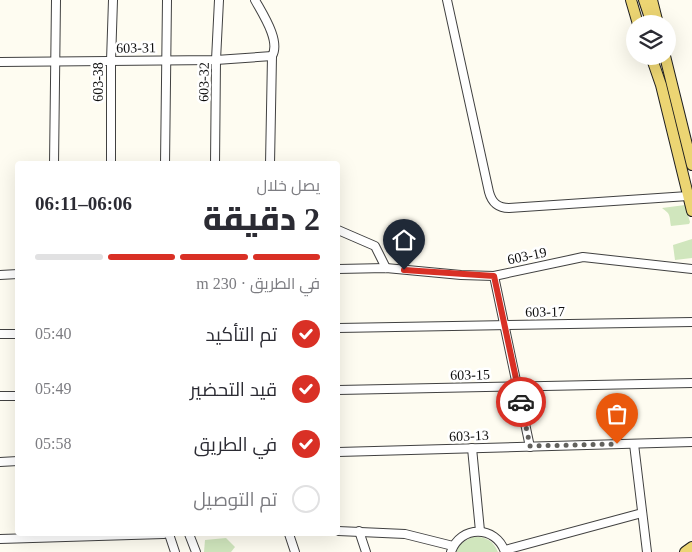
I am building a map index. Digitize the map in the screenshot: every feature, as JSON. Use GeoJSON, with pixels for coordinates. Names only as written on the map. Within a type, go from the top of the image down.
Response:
{"type":"FeatureCollection","features":[{"type":"Feature","properties":{"kind":"main road"},"geometry":{"type":"LineString","coordinates":[[631,0],[635,15]]}},
{"type":"Feature","properties":{"kind":"main road"},"geometry":{"type":"LineString","coordinates":[[644,0],[649,15]]}},
{"type":"Feature","properties":{"kind":"main road"},"geometry":{"type":"LineString","coordinates":[[652,0],[655,15]]}},
{"type":"Feature","properties":{"kind":"main road"},"geometry":{"type":"LineString","coordinates":[[654,65],[662,85],[692,211]]}},
{"type":"Feature","properties":{"kind":"main road"},"geometry":{"type":"LineString","coordinates":[[667,65],[692,166]]}},
{"type":"Feature","properties":{"kind":"main road"},"geometry":{"type":"LineString","coordinates":[[685,552],[692,547]]}},
{"type":"Feature","properties":{"kind":"street"},"geometry":{"type":"LineString","coordinates":[[54,161],[56,0]]}},
{"type":"Feature","properties":{"kind":"street","name":"603-38"},"geometry":{"type":"LineString","coordinates":[[111,161],[113,0]]}},
{"type":"Feature","properties":{"kind":"street"},"geometry":{"type":"LineString","coordinates":[[165,161],[167,0]]}},
{"type":"Feature","properties":{"kind":"street","name":"603-32"},"geometry":{"type":"LineString","coordinates":[[215,161],[216,60],[219,0]]}},
{"type":"Feature","properties":{"kind":"street"},"geometry":{"type":"LineString","coordinates":[[255,0],[276,48],[272,56],[270,161]]}},
{"type":"Feature","properties":{"kind":"street"},"geometry":{"type":"LineString","coordinates":[[447,0],[489,192],[496,204],[509,208],[688,196]]}},
{"type":"Feature","properties":{"kind":"street","name":"603-31"},"geometry":{"type":"LineString","coordinates":[[0,62],[216,60],[272,56]]}},
{"type":"Feature","properties":{"kind":"street"},"geometry":{"type":"LineString","coordinates":[[340,231],[375,246],[386,268]]}},
{"type":"Feature","properties":{"kind":"street","name":"603-19"},"geometry":{"type":"LineString","coordinates":[[340,269],[386,268],[494,276],[583,257],[692,269]]}},
{"type":"Feature","properties":{"kind":"street"},"geometry":{"type":"LineString","coordinates":[[0,275],[15,274]]}},
{"type":"Feature","properties":{"kind":"street"},"geometry":{"type":"LineString","coordinates":[[494,276],[530,446]]}},
{"type":"Feature","properties":{"kind":"street","name":"603-17"},"geometry":{"type":"LineString","coordinates":[[340,328],[692,322]]}},
{"type":"Feature","properties":{"kind":"street"},"geometry":{"type":"LineString","coordinates":[[0,334],[15,334]]}},
{"type":"Feature","properties":{"kind":"street","name":"603-15"},"geometry":{"type":"LineString","coordinates":[[340,390],[692,383]]}},
{"type":"Feature","properties":{"kind":"street"},"geometry":{"type":"LineString","coordinates":[[0,396],[15,396]]}},
{"type":"Feature","properties":{"kind":"street","name":"603-13"},"geometry":{"type":"LineString","coordinates":[[340,452],[692,442]]}},
{"type":"Feature","properties":{"kind":"street"},"geometry":{"type":"LineString","coordinates":[[634,444],[647,552]]}},
{"type":"Feature","properties":{"kind":"street"},"geometry":{"type":"LineString","coordinates":[[472,448],[480,531]]}},
{"type":"Feature","properties":{"kind":"street"},"geometry":{"type":"LineString","coordinates":[[0,462],[15,461]]}},
{"type":"Feature","properties":{"kind":"street"},"geometry":{"type":"LineString","coordinates":[[340,531],[405,534],[452,549],[464,534],[480,531],[495,537],[505,551],[642,512]]}},
{"type":"Feature","properties":{"kind":"street"},"geometry":{"type":"LineString","coordinates":[[359,531],[366,552]]}},
{"type":"Feature","properties":{"kind":"street"},"geometry":{"type":"LineString","coordinates":[[0,539],[66,536]]}},
{"type":"Feature","properties":{"kind":"street"},"geometry":{"type":"LineString","coordinates":[[170,536],[175,552]]}},
{"type":"Feature","properties":{"kind":"street"},"geometry":{"type":"LineString","coordinates":[[191,536],[196,552]]}},
{"type":"Feature","properties":{"kind":"street"},"geometry":{"type":"LineString","coordinates":[[290,536],[295,552]]}},
{"type":"Feature","properties":{"kind":"green space"},"geometry":{"type":"Polygon","coordinates":[[[685,205],[689,224],[671,226],[669,215],[662,208],[685,205]]]}},
{"type":"Feature","properties":{"kind":"green space"},"geometry":{"type":"Polygon","coordinates":[[[692,239],[692,258],[675,260],[673,245],[692,239]]]}},
{"type":"Feature","properties":{"kind":"green space"},"geometry":{"type":"Polygon","coordinates":[[[472,537],[488,540],[494,544],[498,552],[456,552],[460,544],[472,537]]]}},
{"type":"Feature","properties":{"kind":"green space"},"geometry":{"type":"Polygon","coordinates":[[[226,538],[235,547],[231,552],[204,552],[205,540],[226,538]]]}},
{"type":"Feature","properties":{"kind":"way so far"},"geometry":{"type":"LineString","coordinates":[[521,402],[530,446],[617,444]]}},
{"type":"Feature","properties":{"kind":"route"},"geometry":{"type":"LineString","coordinates":[[404,270],[494,276],[521,402]]}}]}
